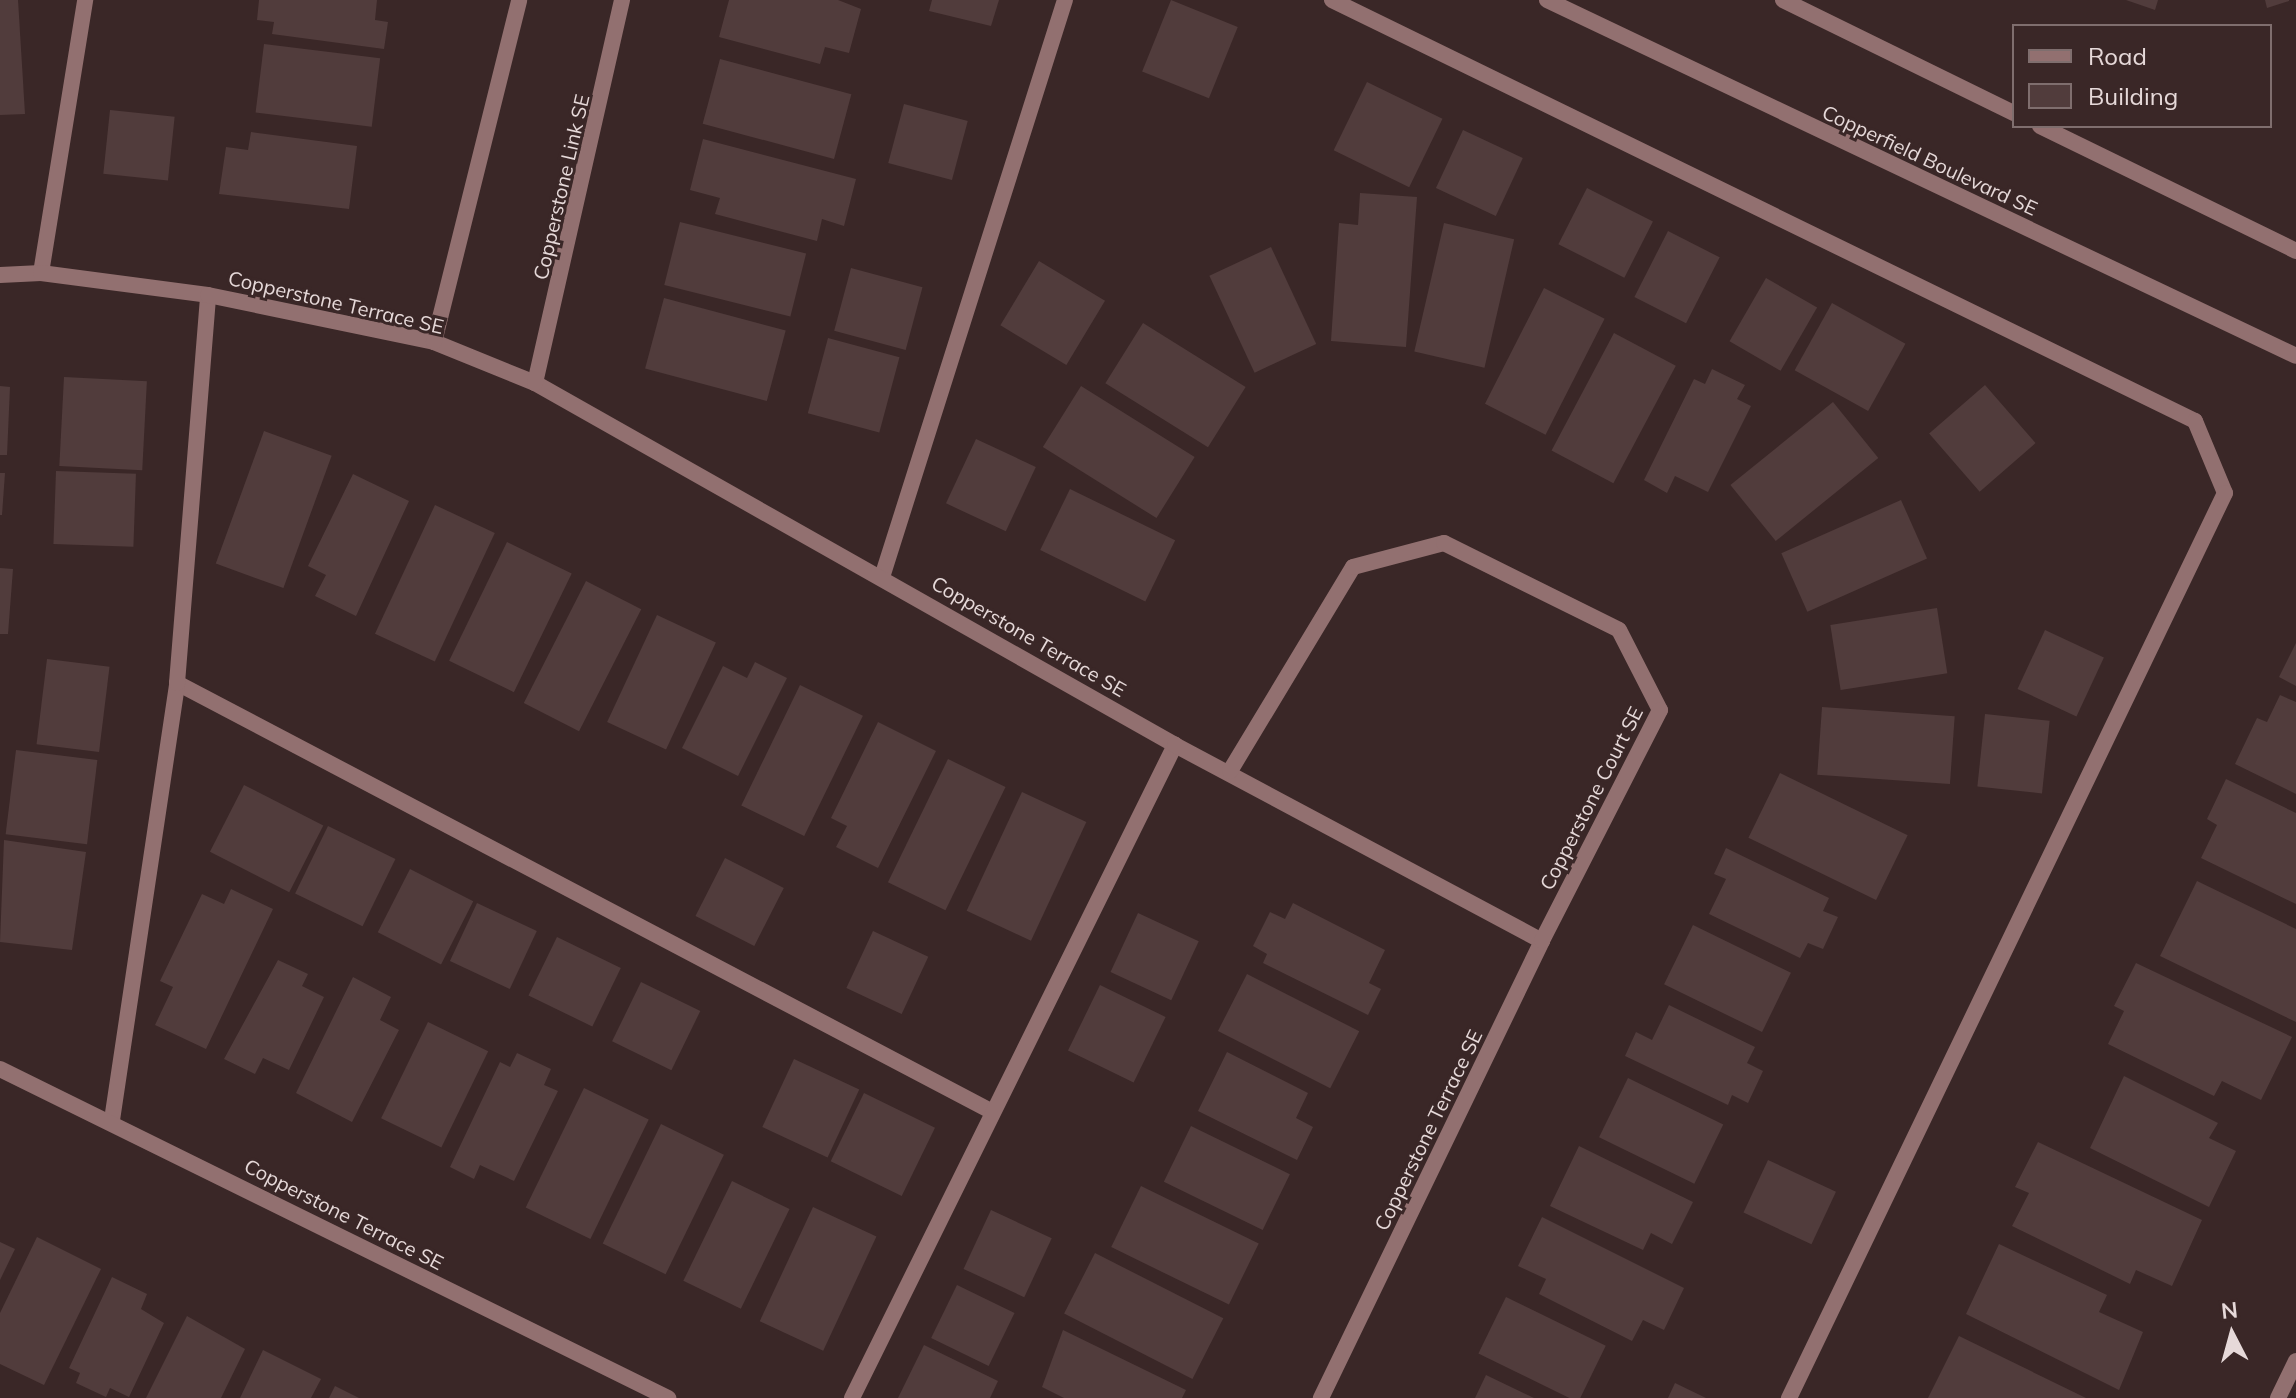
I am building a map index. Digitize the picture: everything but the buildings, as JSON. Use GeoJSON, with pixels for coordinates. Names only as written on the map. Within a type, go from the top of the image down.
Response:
{"type":"FeatureCollection","features":[{"type":"Feature","properties":{"kind":"street"},"geometry":{"type":"LineString","coordinates":[[41,273],[85,0]]}},
{"type":"Feature","properties":{"kind":"street"},"geometry":{"type":"LineString","coordinates":[[434,342],[519,0]]}},
{"type":"Feature","properties":{"kind":"street","name":"Copperstone Link SE"},"geometry":{"type":"LineString","coordinates":[[535,383],[622,0]]}},
{"type":"Feature","properties":{"kind":"street"},"geometry":{"type":"LineString","coordinates":[[883,574],[1065,0]]}},
{"type":"Feature","properties":{"kind":"street"},"geometry":{"type":"LineString","coordinates":[[1332,0],[2195,421],[2225,493],[1789,1398]]}},
{"type":"Feature","properties":{"kind":"street","name":"Copperfield Boulevard SE"},"geometry":{"type":"LineString","coordinates":[[1547,0],[2296,356]]}},
{"type":"Feature","properties":{"kind":"street"},"geometry":{"type":"LineString","coordinates":[[1783,0],[2012,112]]}},
{"type":"Feature","properties":{"kind":"street"},"geometry":{"type":"LineString","coordinates":[[2044,128],[2296,251]]}},
{"type":"Feature","properties":{"kind":"street","name":"Copperstone Terrace SE"},"geometry":{"type":"LineString","coordinates":[[0,275],[41,273],[208,295],[434,342],[535,383],[883,574],[1175,745],[1230,771],[1542,941],[1321,1398]]}},
{"type":"Feature","properties":{"kind":"street"},"geometry":{"type":"LineString","coordinates":[[112,1120],[177,683],[208,295]]}},
{"type":"Feature","properties":{"kind":"street","name":"Copperstone Court SE"},"geometry":{"type":"LineString","coordinates":[[1230,771],[1353,567],[1444,543],[1619,630],[1660,710],[1542,941]]}},
{"type":"Feature","properties":{"kind":"street"},"geometry":{"type":"LineString","coordinates":[[177,683],[991,1111]]}},
{"type":"Feature","properties":{"kind":"street"},"geometry":{"type":"LineString","coordinates":[[852,1398],[991,1111],[1175,745]]}},
{"type":"Feature","properties":{"kind":"street","name":"Copperstone Terrace SE"},"geometry":{"type":"LineString","coordinates":[[0,1069],[112,1120],[668,1398]]}},
{"type":"Feature","properties":{"kind":"street"},"geometry":{"type":"LineString","coordinates":[[2278,1398],[2296,1361]]}}]}
